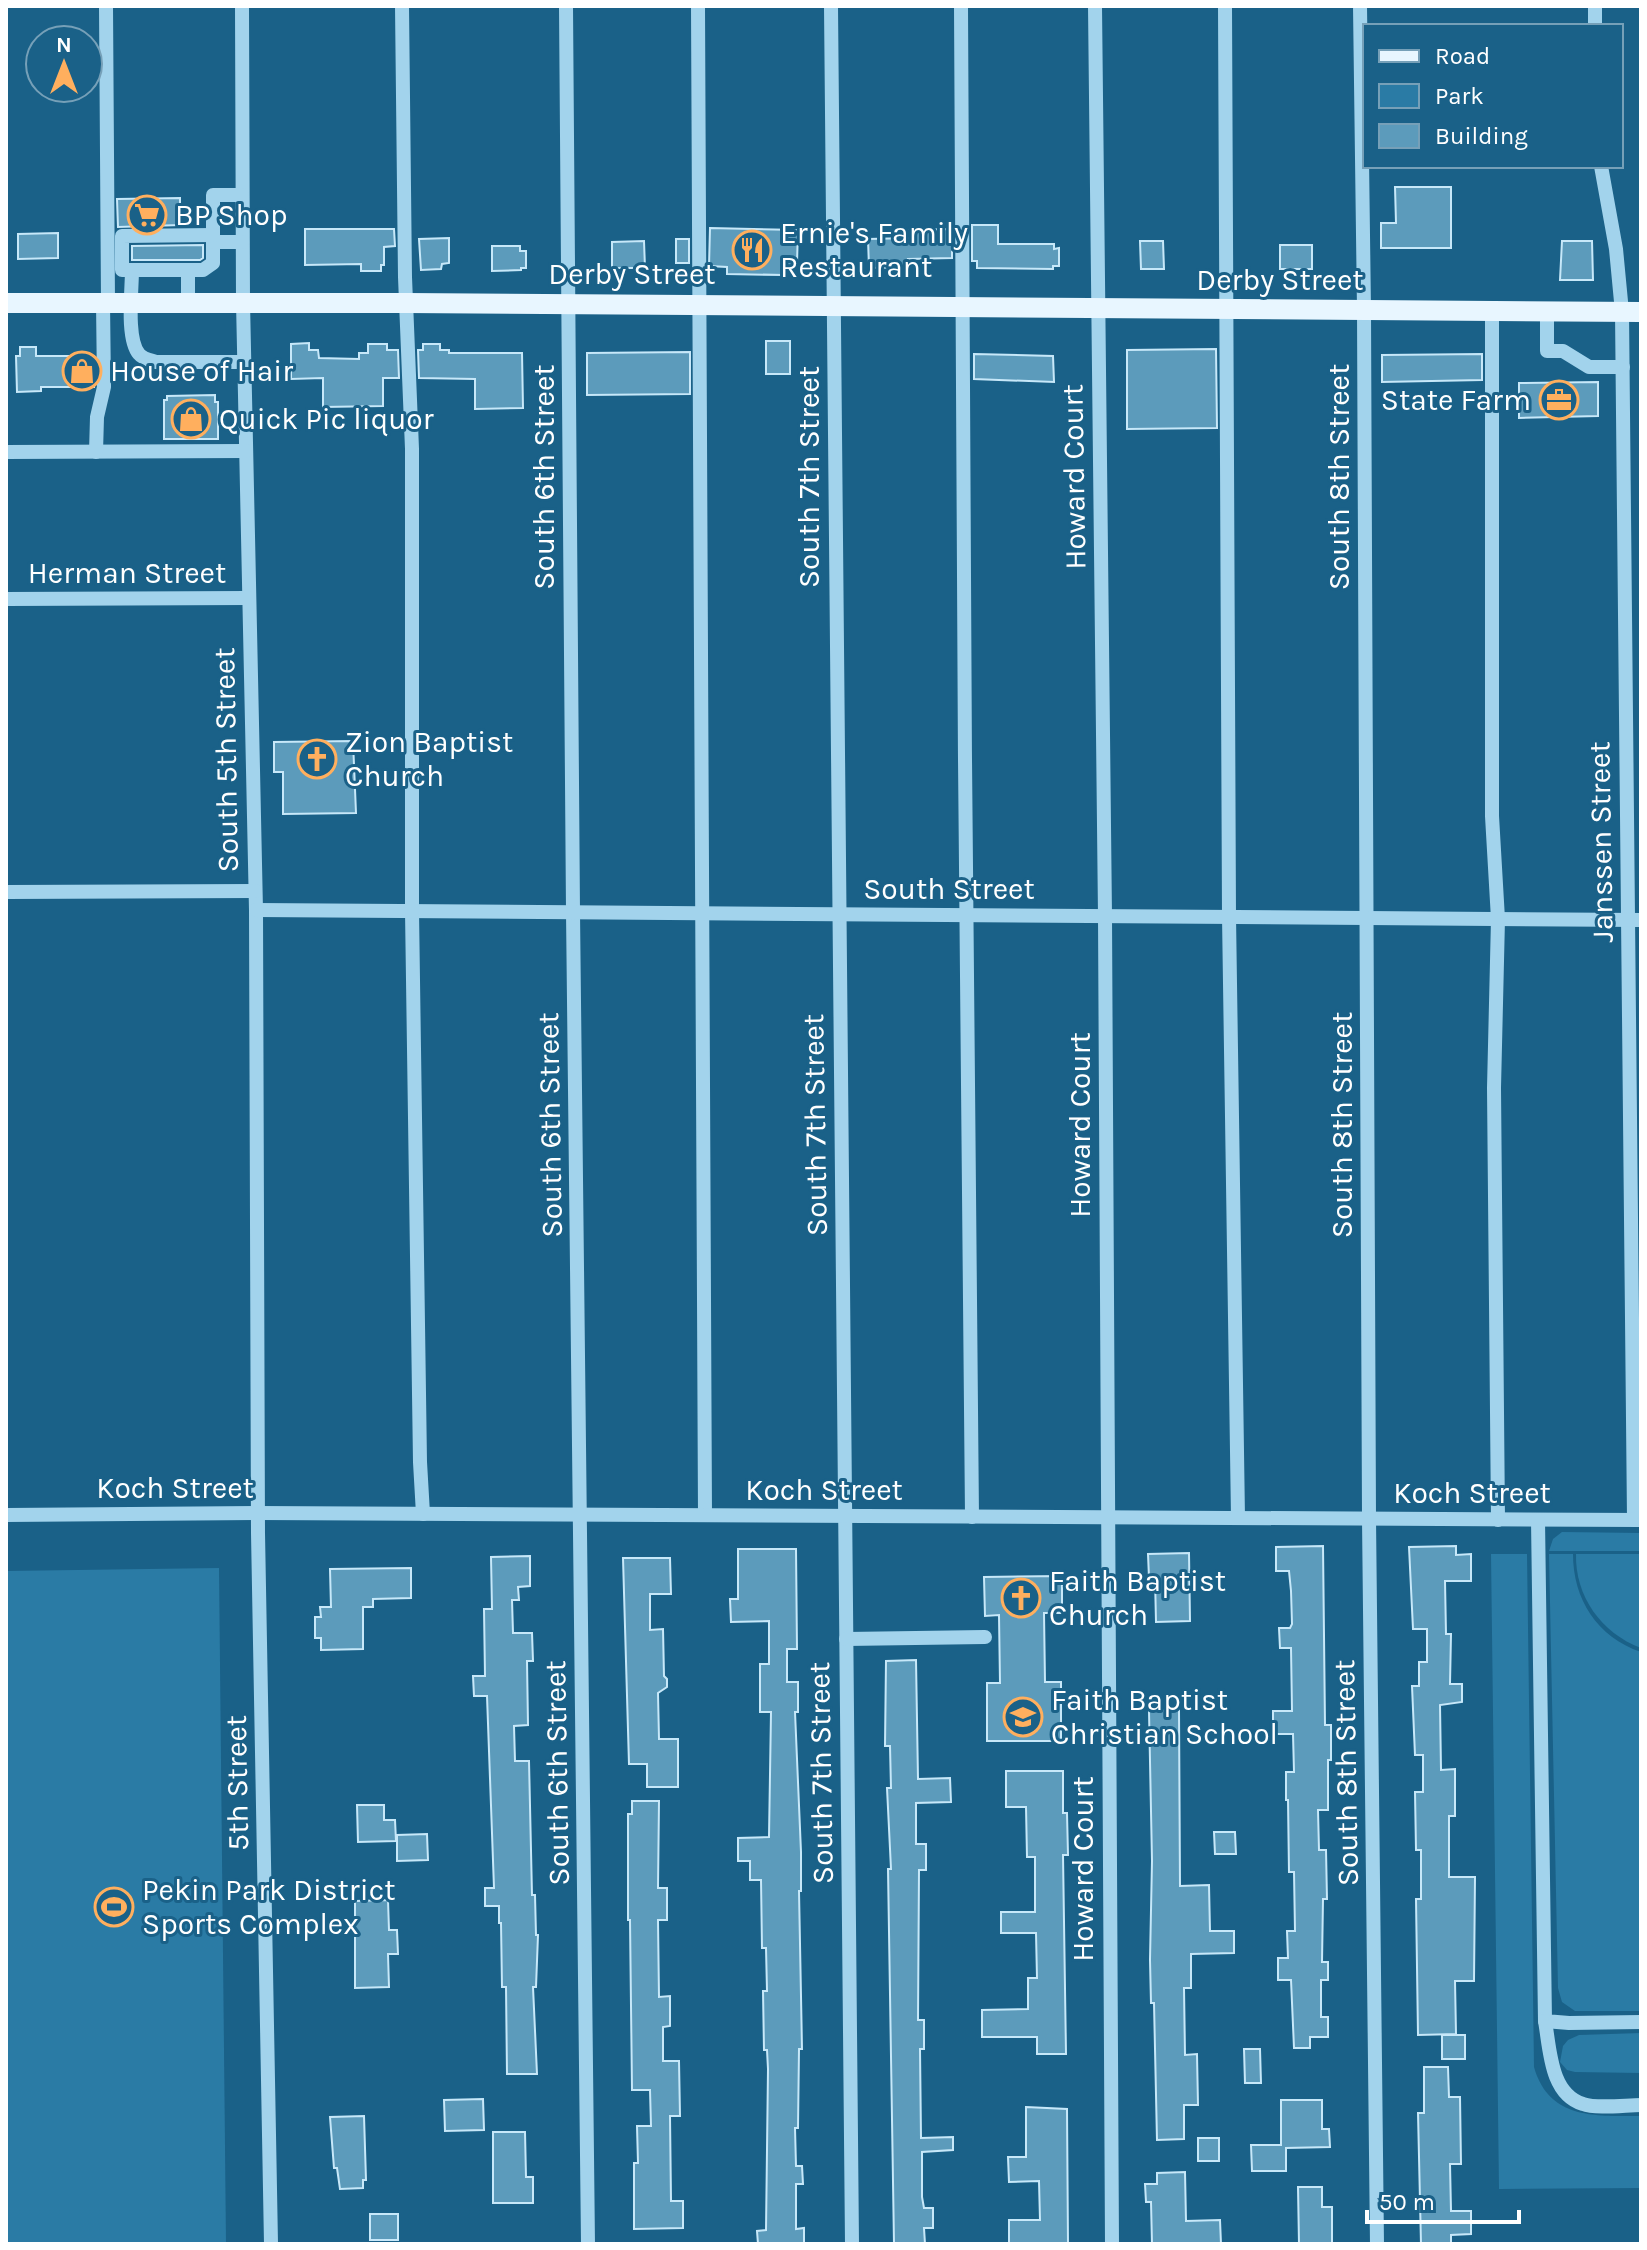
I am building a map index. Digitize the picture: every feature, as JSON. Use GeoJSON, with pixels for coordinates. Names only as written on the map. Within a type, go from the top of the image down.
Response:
{"type":"FeatureCollection","features":[{"type":"Feature","properties":{"kind":"main road","name":"Derby Street"},"geometry":{"type":"LineString","coordinates":[[6,303],[1632,312]]}},
{"type":"Feature","properties":{"kind":"street"},"geometry":{"type":"LineString","coordinates":[[96,452],[97,417],[104,387],[106,302],[106,6]]}},
{"type":"Feature","properties":{"kind":"street","name":"South 5th Street"},"geometry":{"type":"LineString","coordinates":[[242,6],[242,242],[256,910],[258,1513]]}},
{"type":"Feature","properties":{"kind":"street"},"geometry":{"type":"LineString","coordinates":[[402,6],[406,303],[412,449],[412,911],[423,1514]]}},
{"type":"Feature","properties":{"kind":"street","name":"South 6th Street"},"geometry":{"type":"LineString","coordinates":[[566,6],[588,2244]]}},
{"type":"Feature","properties":{"kind":"street"},"geometry":{"type":"LineString","coordinates":[[698,6],[705,1515]]}},
{"type":"Feature","properties":{"kind":"street","name":"South 7th Street"},"geometry":{"type":"LineString","coordinates":[[831,6],[852,2244]]}},
{"type":"Feature","properties":{"kind":"street"},"geometry":{"type":"LineString","coordinates":[[961,6],[964,915],[972,1517]]}},
{"type":"Feature","properties":{"kind":"street","name":"Howard Court"},"geometry":{"type":"LineString","coordinates":[[1095,6],[1105,916],[1112,2244]]}},
{"type":"Feature","properties":{"kind":"street"},"geometry":{"type":"LineString","coordinates":[[1225,6],[1229,916],[1238,1518]]}},
{"type":"Feature","properties":{"kind":"street","name":"South 8th Street"},"geometry":{"type":"LineString","coordinates":[[1360,6],[1369,1519],[1377,2244]]}},
{"type":"Feature","properties":{"kind":"street","name":"Janssen Street"},"geometry":{"type":"LineString","coordinates":[[1601,168],[1616,249],[1632,312],[1623,367],[1634,920],[1638,1520]]}},
{"type":"Feature","properties":{"kind":"street"},"geometry":{"type":"LineString","coordinates":[[242,195],[213,195],[213,238],[213,263],[203,270],[122,270],[122,236],[213,238],[242,242]]}},
{"type":"Feature","properties":{"kind":"street"},"geometry":{"type":"LineString","coordinates":[[132,270],[134,345],[139,354],[163,362],[244,362]]}},
{"type":"Feature","properties":{"kind":"street"},"geometry":{"type":"LineString","coordinates":[[188,270],[188,302]]}},
{"type":"Feature","properties":{"kind":"street"},"geometry":{"type":"LineString","coordinates":[[1492,311],[1492,789],[1498,919],[1494,1088],[1498,1520]]}},
{"type":"Feature","properties":{"kind":"street"},"geometry":{"type":"LineString","coordinates":[[1547,311],[1547,351],[1563,351],[1589,367],[1623,367]]}},
{"type":"Feature","properties":{"kind":"street"},"geometry":{"type":"LineString","coordinates":[[6,452],[246,451]]}},
{"type":"Feature","properties":{"kind":"street","name":"Herman Street"},"geometry":{"type":"LineString","coordinates":[[6,599],[248,598]]}},
{"type":"Feature","properties":{"kind":"street"},"geometry":{"type":"LineString","coordinates":[[6,892],[255,891]]}},
{"type":"Feature","properties":{"kind":"street","name":"South Street"},"geometry":{"type":"LineString","coordinates":[[256,910],[1634,920]]}},
{"type":"Feature","properties":{"kind":"street","name":"Koch Street"},"geometry":{"type":"LineString","coordinates":[[6,1515],[258,1513],[1638,1520]]}},
{"type":"Feature","properties":{"kind":"street","name":"5th Street"},"geometry":{"type":"LineString","coordinates":[[258,1513],[271,2244]]}},
{"type":"Feature","properties":{"kind":"street"},"geometry":{"type":"LineString","coordinates":[[1538,1520],[1545,2021],[1555,2077],[1565,2092],[1583,2104],[1641,2105]]}},
{"type":"Feature","properties":{"kind":"street"},"geometry":{"type":"LineString","coordinates":[[846,1639],[985,1637]]}},
{"type":"Feature","properties":{"kind":"street"},"geometry":{"type":"LineString","coordinates":[[1545,2021],[1641,2022]]}},
{"type":"Feature","properties":{"kind":"green space"},"geometry":{"type":"Polygon","coordinates":[[[1562,1532],[1641,1533],[1641,1551],[1549,1551],[1553,1539],[1562,1532]]]}},
{"type":"Feature","properties":{"kind":"green space"},"geometry":{"type":"Polygon","coordinates":[[[1491,1554],[1527,1554],[1534,2067],[1541,2084],[1563,2106],[1591,2114],[1641,2116],[1641,2188],[1499,2189],[1491,1554]]]}},
{"type":"Feature","properties":{"kind":"green space"},"geometry":{"type":"Polygon","coordinates":[[[1549,1554],[1573,1554],[1577,1586],[1590,1614],[1612,1637],[1641,1652],[1641,2011],[1575,2011],[1562,2002],[1558,1988],[1549,1554]]]}},
{"type":"Feature","properties":{"kind":"green space"},"geometry":{"type":"Polygon","coordinates":[[[1576,1554],[1641,1554],[1641,1648],[1614,1633],[1593,1611],[1580,1584],[1576,1554]]]}},
{"type":"Feature","properties":{"kind":"green space","name":"Pekin Park District Sports Complex"},"geometry":{"type":"Polygon","coordinates":[[[219,1568],[226,2244],[6,2244],[6,1571],[219,1568]]]}},
{"type":"Feature","properties":{"kind":"green space"},"geometry":{"type":"Polygon","coordinates":[[[1641,2033],[1641,2073],[1575,2072],[1567,2070],[1560,2062],[1563,2046],[1579,2035],[1641,2033]]]}},
{"type":"Feature","properties":{"kind":"building"},"geometry":{"type":"Polygon","coordinates":[[[1395,187],[1451,187],[1451,248],[1381,248],[1381,223],[1396,223],[1395,187]]]}},
{"type":"Feature","properties":{"kind":"building","name":"BP Shop"},"geometry":{"type":"Polygon","coordinates":[[[180,198],[180,225],[118,227],[117,199],[180,198]]]}},
{"type":"Feature","properties":{"kind":"building"},"geometry":{"type":"Polygon","coordinates":[[[972,225],[998,225],[998,244],[1054,244],[1054,249],[1059,248],[1059,266],[1053,266],[1053,269],[977,268],[977,261],[972,261],[972,225]]]}},
{"type":"Feature","properties":{"kind":"building"},"geometry":{"type":"Polygon","coordinates":[[[710,228],[798,230],[797,263],[783,275],[727,274],[727,267],[709,266],[710,228]]]}},
{"type":"Feature","properties":{"kind":"building"},"geometry":{"type":"Polygon","coordinates":[[[305,229],[394,229],[395,246],[384,247],[381,271],[361,271],[361,264],[305,265],[305,229]]]}},
{"type":"Feature","properties":{"kind":"building"},"geometry":{"type":"Polygon","coordinates":[[[952,229],[952,258],[908,259],[909,267],[869,268],[868,239],[911,238],[910,230],[952,229]]]}},
{"type":"Feature","properties":{"kind":"building"},"geometry":{"type":"Polygon","coordinates":[[[58,233],[58,258],[18,259],[18,234],[58,233]]]}},
{"type":"Feature","properties":{"kind":"building"},"geometry":{"type":"Polygon","coordinates":[[[449,238],[449,263],[442,264],[441,269],[421,270],[419,239],[449,238]]]}},
{"type":"Feature","properties":{"kind":"building"},"geometry":{"type":"Polygon","coordinates":[[[676,239],[689,239],[689,263],[676,263],[676,239]]]}},
{"type":"Feature","properties":{"kind":"building"},"geometry":{"type":"Polygon","coordinates":[[[644,241],[645,268],[612,268],[612,242],[644,241]]]}},
{"type":"Feature","properties":{"kind":"building"},"geometry":{"type":"Polygon","coordinates":[[[1140,241],[1163,241],[1164,269],[1141,269],[1140,241]]]}},
{"type":"Feature","properties":{"kind":"building"},"geometry":{"type":"Polygon","coordinates":[[[1562,241],[1592,241],[1593,280],[1560,280],[1562,241]]]}},
{"type":"Feature","properties":{"kind":"building"},"geometry":{"type":"Polygon","coordinates":[[[203,245],[203,258],[200,260],[132,260],[132,246],[203,245]]]}},
{"type":"Feature","properties":{"kind":"building"},"geometry":{"type":"Polygon","coordinates":[[[1280,245],[1312,245],[1312,269],[1280,269],[1280,245]]]}},
{"type":"Feature","properties":{"kind":"building"},"geometry":{"type":"Polygon","coordinates":[[[492,246],[520,246],[520,251],[526,251],[526,268],[492,271],[492,246]]]}},
{"type":"Feature","properties":{"kind":"building"},"geometry":{"type":"Polygon","coordinates":[[[766,341],[790,341],[790,374],[766,374],[766,341]]]}},
{"type":"Feature","properties":{"kind":"building"},"geometry":{"type":"Polygon","coordinates":[[[309,343],[309,350],[318,350],[319,358],[359,359],[359,353],[368,353],[368,344],[387,344],[387,350],[398,350],[399,378],[383,378],[383,406],[323,407],[323,378],[291,379],[291,344],[309,343]]]}},
{"type":"Feature","properties":{"kind":"building"},"geometry":{"type":"Polygon","coordinates":[[[423,344],[440,344],[440,350],[449,350],[449,353],[522,353],[523,408],[475,409],[475,379],[419,378],[418,350],[423,350],[423,344]]]}},
{"type":"Feature","properties":{"kind":"building"},"geometry":{"type":"Polygon","coordinates":[[[20,347],[36,347],[36,356],[94,356],[94,387],[41,387],[41,391],[17,392],[16,356],[20,356],[20,347]]]}},
{"type":"Feature","properties":{"kind":"building"},"geometry":{"type":"Polygon","coordinates":[[[1216,349],[1217,428],[1127,429],[1127,350],[1216,349]]]}},
{"type":"Feature","properties":{"kind":"building"},"geometry":{"type":"Polygon","coordinates":[[[690,352],[690,394],[587,395],[587,353],[690,352]]]}},
{"type":"Feature","properties":{"kind":"building"},"geometry":{"type":"Polygon","coordinates":[[[974,354],[1053,356],[1054,382],[974,379],[974,354]]]}},
{"type":"Feature","properties":{"kind":"building"},"geometry":{"type":"Polygon","coordinates":[[[1482,354],[1482,380],[1382,382],[1382,355],[1482,354]]]}},
{"type":"Feature","properties":{"kind":"building"},"geometry":{"type":"Polygon","coordinates":[[[1598,382],[1598,416],[1519,418],[1519,383],[1598,382]]]}},
{"type":"Feature","properties":{"kind":"building"},"geometry":{"type":"Polygon","coordinates":[[[215,395],[215,402],[218,402],[218,439],[164,439],[164,400],[167,396],[215,395]]]}},
{"type":"Feature","properties":{"kind":"building"},"geometry":{"type":"Polygon","coordinates":[[[353,741],[356,813],[283,814],[283,772],[274,772],[274,742],[353,741]]]}},
{"type":"Feature","properties":{"kind":"building"},"geometry":{"type":"Polygon","coordinates":[[[1323,1546],[1325,1725],[1331,1725],[1331,1760],[1328,1760],[1328,1810],[1318,1810],[1319,1850],[1326,1850],[1327,1899],[1323,1899],[1322,1962],[1328,1962],[1328,1980],[1321,1980],[1321,2017],[1328,2017],[1328,2037],[1310,2037],[1310,2048],[1294,2048],[1291,1980],[1278,1980],[1278,1958],[1288,1958],[1287,1931],[1295,1931],[1294,1872],[1289,1872],[1286,1800],[1286,1772],[1294,1772],[1293,1734],[1273,1734],[1273,1711],[1292,1711],[1291,1648],[1280,1648],[1279,1628],[1290,1628],[1292,1624],[1291,1591],[1289,1571],[1276,1571],[1276,1547],[1323,1546]]]}},
{"type":"Feature","properties":{"kind":"building"},"geometry":{"type":"Polygon","coordinates":[[[1456,1546],[1456,1555],[1471,1554],[1471,1581],[1445,1581],[1446,1634],[1451,1634],[1450,1684],[1462,1684],[1462,1702],[1440,1705],[1441,1770],[1455,1769],[1455,1816],[1449,1816],[1449,1877],[1475,1877],[1474,1981],[1455,1981],[1456,2034],[1418,2035],[1416,1899],[1421,1899],[1421,1850],[1416,1850],[1415,1792],[1423,1792],[1423,1755],[1415,1755],[1412,1686],[1419,1686],[1419,1662],[1427,1662],[1427,1629],[1413,1629],[1409,1547],[1456,1546]]]}},
{"type":"Feature","properties":{"kind":"building"},"geometry":{"type":"Polygon","coordinates":[[[738,1549],[796,1549],[797,1649],[787,1649],[787,1682],[798,1682],[798,1712],[795,1712],[801,1852],[802,2049],[799,2049],[798,2128],[795,2128],[796,2166],[802,2166],[803,2184],[796,2184],[796,2229],[804,2228],[804,2244],[758,2244],[757,2231],[766,2230],[768,2069],[767,2050],[764,2050],[763,1991],[767,1991],[766,1948],[762,1948],[761,1880],[750,1880],[750,1861],[738,1861],[738,1838],[769,1837],[771,1712],[760,1712],[760,1664],[769,1664],[769,1621],[731,1622],[730,1599],[738,1599],[738,1549]]]}},
{"type":"Feature","properties":{"kind":"building"},"geometry":{"type":"Polygon","coordinates":[[[1189,1553],[1190,1621],[1156,1622],[1155,1578],[1149,1578],[1148,1554],[1189,1553]]]}},
{"type":"Feature","properties":{"kind":"building"},"geometry":{"type":"Polygon","coordinates":[[[530,1556],[530,1586],[518,1587],[519,1600],[512,1600],[513,1633],[532,1633],[533,1661],[527,1661],[528,1725],[514,1726],[515,1761],[529,1761],[532,1895],[535,1895],[538,1935],[536,1987],[533,1987],[537,2074],[507,2074],[506,1987],[502,1987],[499,1906],[485,1906],[485,1888],[494,1888],[487,1696],[474,1696],[473,1676],[485,1676],[484,1609],[492,1609],[491,1557],[530,1556]]]}},
{"type":"Feature","properties":{"kind":"building"},"geometry":{"type":"Polygon","coordinates":[[[623,1558],[670,1558],[671,1594],[650,1594],[650,1630],[663,1629],[667,1687],[658,1693],[659,1739],[678,1739],[678,1787],[647,1787],[647,1764],[629,1764],[623,1558]]]}},
{"type":"Feature","properties":{"kind":"building"},"geometry":{"type":"Polygon","coordinates":[[[411,1568],[411,1598],[373,1599],[373,1607],[363,1607],[363,1649],[321,1650],[321,1638],[315,1638],[315,1617],[321,1617],[320,1607],[331,1607],[330,1569],[411,1568]]]}},
{"type":"Feature","properties":{"kind":"building"},"geometry":{"type":"Polygon","coordinates":[[[1062,1576],[1062,1613],[1044,1613],[1045,1682],[1061,1682],[1061,1741],[987,1741],[987,1683],[1000,1683],[999,1615],[985,1616],[984,1577],[1062,1576]]]}},
{"type":"Feature","properties":{"kind":"building"},"geometry":{"type":"Polygon","coordinates":[[[916,1660],[918,1779],[950,1778],[951,1802],[916,1803],[916,1844],[926,1844],[926,1870],[919,1870],[918,2020],[924,2020],[924,2049],[920,2049],[921,2138],[953,2137],[953,2150],[922,2152],[924,2208],[933,2208],[933,2228],[924,2228],[925,2244],[894,2244],[888,1869],[891,1869],[887,1788],[891,1788],[890,1746],[885,1746],[886,1661],[916,1660]]]}},
{"type":"Feature","properties":{"kind":"building"},"geometry":{"type":"Polygon","coordinates":[[[1179,1710],[1180,1886],[1209,1885],[1210,1931],[1234,1931],[1234,1953],[1191,1954],[1191,1988],[1184,1988],[1185,2055],[1197,2054],[1198,2105],[1184,2105],[1184,2139],[1157,2140],[1150,1960],[1149,1711],[1179,1710]]]}},
{"type":"Feature","properties":{"kind":"building"},"geometry":{"type":"Polygon","coordinates":[[[1006,1771],[1063,1771],[1063,1813],[1067,1813],[1068,1855],[1063,1855],[1066,2054],[1037,2054],[1037,2037],[982,2037],[982,2010],[1028,2009],[1028,1978],[1037,1978],[1036,1933],[1001,1933],[1001,1912],[1035,1912],[1035,1857],[1027,1857],[1026,1807],[1006,1807],[1006,1771]]]}},
{"type":"Feature","properties":{"kind":"building"},"geometry":{"type":"Polygon","coordinates":[[[632,1801],[659,1801],[658,1888],[667,1888],[667,1920],[658,1920],[659,1997],[670,1996],[670,2026],[663,2027],[663,2061],[679,2061],[680,2116],[670,2116],[671,2201],[683,2201],[683,2228],[634,2229],[637,2126],[651,2126],[650,2090],[632,2090],[628,1814],[632,1814],[632,1801]]]}},
{"type":"Feature","properties":{"kind":"building"},"geometry":{"type":"Polygon","coordinates":[[[357,1805],[384,1805],[384,1820],[395,1820],[396,1841],[358,1842],[357,1805]]]}},
{"type":"Feature","properties":{"kind":"building"},"geometry":{"type":"Polygon","coordinates":[[[1214,1832],[1235,1832],[1236,1854],[1215,1854],[1214,1832]]]}},
{"type":"Feature","properties":{"kind":"building"},"geometry":{"type":"Polygon","coordinates":[[[427,1834],[428,1860],[397,1861],[397,1835],[427,1834]]]}},
{"type":"Feature","properties":{"kind":"building"},"geometry":{"type":"Polygon","coordinates":[[[388,1900],[389,1930],[397,1930],[398,1954],[388,1954],[389,1987],[355,1988],[355,1901],[388,1900]]]}},
{"type":"Feature","properties":{"kind":"building"},"geometry":{"type":"Polygon","coordinates":[[[1442,2035],[1465,2035],[1465,2059],[1442,2059],[1442,2035]]]}},
{"type":"Feature","properties":{"kind":"building"},"geometry":{"type":"Polygon","coordinates":[[[1244,2049],[1260,2049],[1261,2083],[1245,2083],[1244,2049]]]}},
{"type":"Feature","properties":{"kind":"building"},"geometry":{"type":"Polygon","coordinates":[[[1424,2067],[1448,2067],[1449,2097],[1460,2097],[1461,2164],[1450,2164],[1451,2211],[1471,2211],[1471,2234],[1451,2235],[1451,2244],[1421,2244],[1418,2113],[1424,2113],[1424,2067]]]}},
{"type":"Feature","properties":{"kind":"building"},"geometry":{"type":"Polygon","coordinates":[[[483,2099],[484,2130],[445,2131],[444,2100],[483,2099]]]}},
{"type":"Feature","properties":{"kind":"building"},"geometry":{"type":"Polygon","coordinates":[[[1281,2100],[1322,2100],[1322,2129],[1329,2129],[1330,2147],[1286,2148],[1286,2171],[1252,2171],[1251,2145],[1281,2145],[1281,2100]]]}},
{"type":"Feature","properties":{"kind":"building"},"geometry":{"type":"Polygon","coordinates":[[[1026,2107],[1067,2109],[1068,2244],[1009,2244],[1009,2220],[1040,2220],[1039,2181],[1009,2182],[1008,2157],[1026,2157],[1026,2107]]]}},
{"type":"Feature","properties":{"kind":"building"},"geometry":{"type":"Polygon","coordinates":[[[364,2116],[366,2180],[363,2180],[363,2188],[340,2189],[337,2168],[334,2168],[330,2117],[364,2116]]]}},
{"type":"Feature","properties":{"kind":"building"},"geometry":{"type":"Polygon","coordinates":[[[493,2132],[525,2132],[526,2177],[533,2177],[533,2203],[493,2203],[493,2132]]]}},
{"type":"Feature","properties":{"kind":"building"},"geometry":{"type":"Polygon","coordinates":[[[1198,2138],[1219,2138],[1219,2161],[1198,2161],[1198,2138]]]}},
{"type":"Feature","properties":{"kind":"building"},"geometry":{"type":"Polygon","coordinates":[[[1185,2172],[1186,2221],[1220,2220],[1221,2244],[1152,2244],[1151,2202],[1146,2202],[1145,2184],[1157,2184],[1157,2173],[1185,2172]]]}},
{"type":"Feature","properties":{"kind":"building"},"geometry":{"type":"Polygon","coordinates":[[[1298,2187],[1322,2187],[1322,2207],[1332,2207],[1332,2244],[1299,2244],[1298,2187]]]}},
{"type":"Feature","properties":{"kind":"building"},"geometry":{"type":"Polygon","coordinates":[[[370,2214],[398,2214],[398,2240],[370,2240],[370,2214]]]}},
{"type":"Feature","properties":{"kind":"place","name":"BP Shop"},"geometry":{"type":"Point","coordinates":[147,215]}},
{"type":"Feature","properties":{"kind":"place","name":"Ernie's Family Restaurant"},"geometry":{"type":"Point","coordinates":[752,250]}},
{"type":"Feature","properties":{"kind":"place","name":"House of Hair"},"geometry":{"type":"Point","coordinates":[82,371]}},
{"type":"Feature","properties":{"kind":"place","name":"State Farm"},"geometry":{"type":"Point","coordinates":[1559,400]}},
{"type":"Feature","properties":{"kind":"place","name":"Quick Pic liquor"},"geometry":{"type":"Point","coordinates":[191,419]}},
{"type":"Feature","properties":{"kind":"place","name":"Zion Baptist Church"},"geometry":{"type":"Point","coordinates":[317,759]}},
{"type":"Feature","properties":{"kind":"place","name":"Faith Baptist Church"},"geometry":{"type":"Point","coordinates":[1021,1598]}},
{"type":"Feature","properties":{"kind":"place","name":"Faith Baptist Christian School"},"geometry":{"type":"Point","coordinates":[1023,1717]}},
{"type":"Feature","properties":{"kind":"place","name":"Pekin Park District Sports Complex"},"geometry":{"type":"Point","coordinates":[114,1907]}}]}
